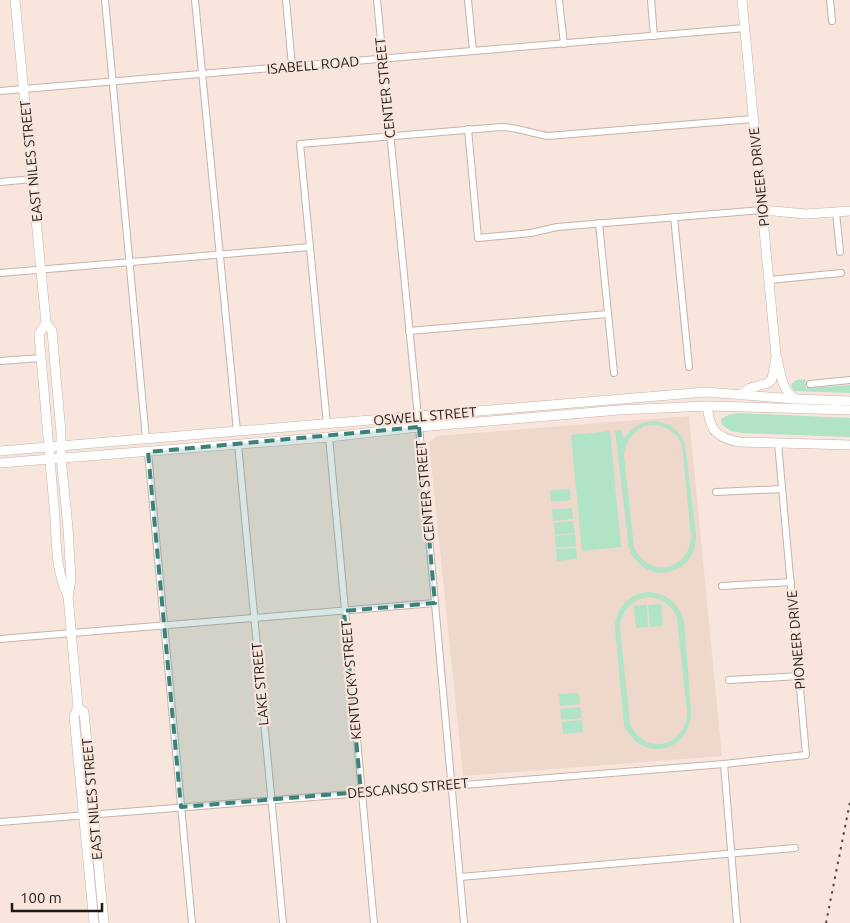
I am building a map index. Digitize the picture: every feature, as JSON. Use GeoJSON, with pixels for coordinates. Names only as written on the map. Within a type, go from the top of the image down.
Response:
{"type":"FeatureCollection","features":[{"type":"Feature","properties":{"kind":"main road","name":"EAST NILES STREET"},"geometry":{"type":"LineString","coordinates":[[15,0],[46,323],[52,331],[61,433],[60,446],[71,571],[68,596],[78,708],[74,716],[104,923]]}},
{"type":"Feature","properties":{"kind":"main road","name":"PIONEER DRIVE"},"geometry":{"type":"LineString","coordinates":[[742,0],[776,355],[784,387],[787,393],[795,399]]}},
{"type":"Feature","properties":{"kind":"main road"},"geometry":{"type":"LineString","coordinates":[[762,210],[806,214],[850,211]]}},
{"type":"Feature","properties":{"kind":"main road","name":"EAST NILES STREET"},"geometry":{"type":"LineString","coordinates":[[46,323],[39,334],[59,572],[68,596]]}},
{"type":"Feature","properties":{"kind":"main road","name":"PIONEER DRIVE"},"geometry":{"type":"LineString","coordinates":[[740,395],[750,388],[768,383],[772,379],[776,355]]}},
{"type":"Feature","properties":{"kind":"main road","name":"OSWELL STREET"},"geometry":{"type":"LineString","coordinates":[[0,451],[706,392],[850,401]]}},
{"type":"Feature","properties":{"kind":"main road"},"geometry":{"type":"LineString","coordinates":[[707,406],[708,420],[715,433],[726,439],[739,442],[850,446]]}},
{"type":"Feature","properties":{"kind":"main road","name":"OSWELL STREET"},"geometry":{"type":"LineString","coordinates":[[0,463],[329,437],[419,427],[618,410],[707,406],[850,410]]}},
{"type":"Feature","properties":{"kind":"main road","name":"EAST NILES STREET"},"geometry":{"type":"LineString","coordinates":[[88,815],[94,923]]}},
{"type":"Feature","properties":{"kind":"street"},"geometry":{"type":"LineString","coordinates":[[105,0],[146,439]]}},
{"type":"Feature","properties":{"kind":"street"},"geometry":{"type":"LineString","coordinates":[[194,0],[237,431]]}},
{"type":"Feature","properties":{"kind":"street"},"geometry":{"type":"LineString","coordinates":[[286,0],[292,66]]}},
{"type":"Feature","properties":{"kind":"street","name":"CENTER STREET"},"geometry":{"type":"LineString","coordinates":[[377,0],[418,416],[464,923]]}},
{"type":"Feature","properties":{"kind":"street"},"geometry":{"type":"LineString","coordinates":[[468,0],[473,51]]}},
{"type":"Feature","properties":{"kind":"street"},"geometry":{"type":"LineString","coordinates":[[560,0],[564,44]]}},
{"type":"Feature","properties":{"kind":"street"},"geometry":{"type":"LineString","coordinates":[[651,0],[654,36]]}},
{"type":"Feature","properties":{"kind":"street"},"geometry":{"type":"LineString","coordinates":[[830,0],[832,21]]}},
{"type":"Feature","properties":{"kind":"street","name":"ISABELL ROAD"},"geometry":{"type":"LineString","coordinates":[[0,91],[745,28]]}},
{"type":"Feature","properties":{"kind":"street"},"geometry":{"type":"LineString","coordinates":[[327,424],[300,144],[509,127],[548,136],[754,119]]}},
{"type":"Feature","properties":{"kind":"street"},"geometry":{"type":"LineString","coordinates":[[468,130],[478,238],[531,233],[557,227],[762,210]]}},
{"type":"Feature","properties":{"kind":"street"},"geometry":{"type":"LineString","coordinates":[[0,182],[32,179]]}},
{"type":"Feature","properties":{"kind":"street"},"geometry":{"type":"LineString","coordinates":[[836,212],[840,252]]}},
{"type":"Feature","properties":{"kind":"street"},"geometry":{"type":"LineString","coordinates":[[674,217],[689,367]]}},
{"type":"Feature","properties":{"kind":"street"},"geometry":{"type":"LineString","coordinates":[[599,223],[614,373]]}},
{"type":"Feature","properties":{"kind":"street"},"geometry":{"type":"LineString","coordinates":[[0,273],[310,247]]}},
{"type":"Feature","properties":{"kind":"street"},"geometry":{"type":"LineString","coordinates":[[769,280],[841,273]]}},
{"type":"Feature","properties":{"kind":"street"},"geometry":{"type":"LineString","coordinates":[[409,330],[608,314]]}},
{"type":"Feature","properties":{"kind":"street"},"geometry":{"type":"LineString","coordinates":[[0,361],[41,358]]}},
{"type":"Feature","properties":{"kind":"street"},"geometry":{"type":"LineString","coordinates":[[810,384],[850,380]]}},
{"type":"Feature","properties":{"kind":"street","name":"KENTUCKY STREET"},"geometry":{"type":"LineString","coordinates":[[329,437],[374,923]]}},
{"type":"Feature","properties":{"kind":"street","name":"PIONEER DRIVE"},"geometry":{"type":"LineString","coordinates":[[724,764],[806,755],[778,443]]}},
{"type":"Feature","properties":{"kind":"street","name":"LAKE STREET"},"geometry":{"type":"LineString","coordinates":[[238,444],[283,923]]}},
{"type":"Feature","properties":{"kind":"street"},"geometry":{"type":"LineString","coordinates":[[148,452],[192,923]]}},
{"type":"Feature","properties":{"kind":"street"},"geometry":{"type":"LineString","coordinates":[[716,492],[782,489]]}},
{"type":"Feature","properties":{"kind":"street"},"geometry":{"type":"LineString","coordinates":[[722,586],[791,582]]}},
{"type":"Feature","properties":{"kind":"street"},"geometry":{"type":"LineString","coordinates":[[0,639],[435,603]]}},
{"type":"Feature","properties":{"kind":"street"},"geometry":{"type":"LineString","coordinates":[[730,680],[800,676]]}},
{"type":"Feature","properties":{"kind":"street"},"geometry":{"type":"LineString","coordinates":[[724,764],[738,923]]}},
{"type":"Feature","properties":{"kind":"street","name":"DESCANSO STREET"},"geometry":{"type":"LineString","coordinates":[[0,822],[724,764]]}},
{"type":"Feature","properties":{"kind":"street"},"geometry":{"type":"LineString","coordinates":[[460,877],[795,848]]}},
{"type":"Feature","properties":{"kind":"highlighted area"},"geometry":{"type":"Polygon","coordinates":[[[419,427],[435,603],[344,611],[361,792],[181,807],[148,452],[419,427]]]}},
{"type":"Feature","properties":{"kind":"shaded area"},"geometry":{"type":"Polygon","coordinates":[[[689,416],[722,756],[463,776],[429,442],[437,436],[689,416]]]}},
{"type":"Feature","properties":{"kind":"green space"},"geometry":{"type":"Polygon","coordinates":[[[805,379],[806,388],[850,385],[850,393],[795,391],[792,388],[791,384],[797,380],[805,379]]]}},
{"type":"Feature","properties":{"kind":"green space"},"geometry":{"type":"Polygon","coordinates":[[[739,413],[850,418],[850,437],[742,433],[731,431],[722,425],[721,419],[728,415],[739,413]]]}},
{"type":"Feature","properties":{"kind":"green space"},"geometry":{"type":"Polygon","coordinates":[[[647,422],[658,422],[673,427],[680,434],[685,444],[696,535],[694,549],[688,560],[679,568],[669,572],[657,572],[646,569],[637,561],[629,549],[615,431],[622,430],[623,439],[636,427],[647,422]],[[644,426],[636,431],[628,440],[624,456],[634,548],[641,558],[649,564],[658,567],[668,567],[684,557],[689,548],[691,536],[682,445],[674,434],[659,426],[644,426]]]}},
{"type":"Feature","properties":{"kind":"green space"},"geometry":{"type":"Polygon","coordinates":[[[610,431],[621,547],[582,551],[571,435],[610,431]]]}},
{"type":"Feature","properties":{"kind":"green space"},"geometry":{"type":"Polygon","coordinates":[[[570,489],[571,500],[551,502],[550,491],[570,489]]]}},
{"type":"Feature","properties":{"kind":"green space"},"geometry":{"type":"Polygon","coordinates":[[[572,508],[573,519],[553,521],[552,510],[572,508]]]}},
{"type":"Feature","properties":{"kind":"green space"},"geometry":{"type":"Polygon","coordinates":[[[573,521],[575,533],[555,535],[554,523],[573,521]]]}},
{"type":"Feature","properties":{"kind":"green space"},"geometry":{"type":"Polygon","coordinates":[[[575,534],[576,546],[556,548],[555,536],[575,534]]]}},
{"type":"Feature","properties":{"kind":"green space"},"geometry":{"type":"Polygon","coordinates":[[[576,548],[577,559],[557,561],[556,549],[576,548]]]}},
{"type":"Feature","properties":{"kind":"green space"},"geometry":{"type":"Polygon","coordinates":[[[643,593],[657,593],[668,598],[677,606],[684,622],[691,710],[689,725],[683,736],[675,744],[664,748],[653,749],[642,745],[632,737],[624,725],[615,628],[616,620],[625,602],[643,593]],[[650,597],[638,600],[628,607],[622,617],[620,629],[630,724],[636,734],[645,741],[654,744],[664,744],[673,740],[680,733],[685,724],[687,712],[677,618],[670,606],[650,597]]]}},
{"type":"Feature","properties":{"kind":"green space"},"geometry":{"type":"Polygon","coordinates":[[[661,604],[663,626],[650,627],[648,605],[661,604]]]}},
{"type":"Feature","properties":{"kind":"green space"},"geometry":{"type":"Polygon","coordinates":[[[647,605],[648,627],[636,628],[634,606],[647,605]]]}},
{"type":"Feature","properties":{"kind":"green space"},"geometry":{"type":"Polygon","coordinates":[[[579,693],[580,704],[560,706],[559,694],[579,693]]]}},
{"type":"Feature","properties":{"kind":"green space"},"geometry":{"type":"Polygon","coordinates":[[[580,707],[582,718],[561,720],[560,709],[580,707]]]}},
{"type":"Feature","properties":{"kind":"green space"},"geometry":{"type":"Polygon","coordinates":[[[582,720],[583,732],[563,734],[562,722],[582,720]]]}},
{"type":"Feature","properties":{"kind":"railway"},"geometry":{"type":"LineString","coordinates":[[826,923],[850,802]]}}]}
